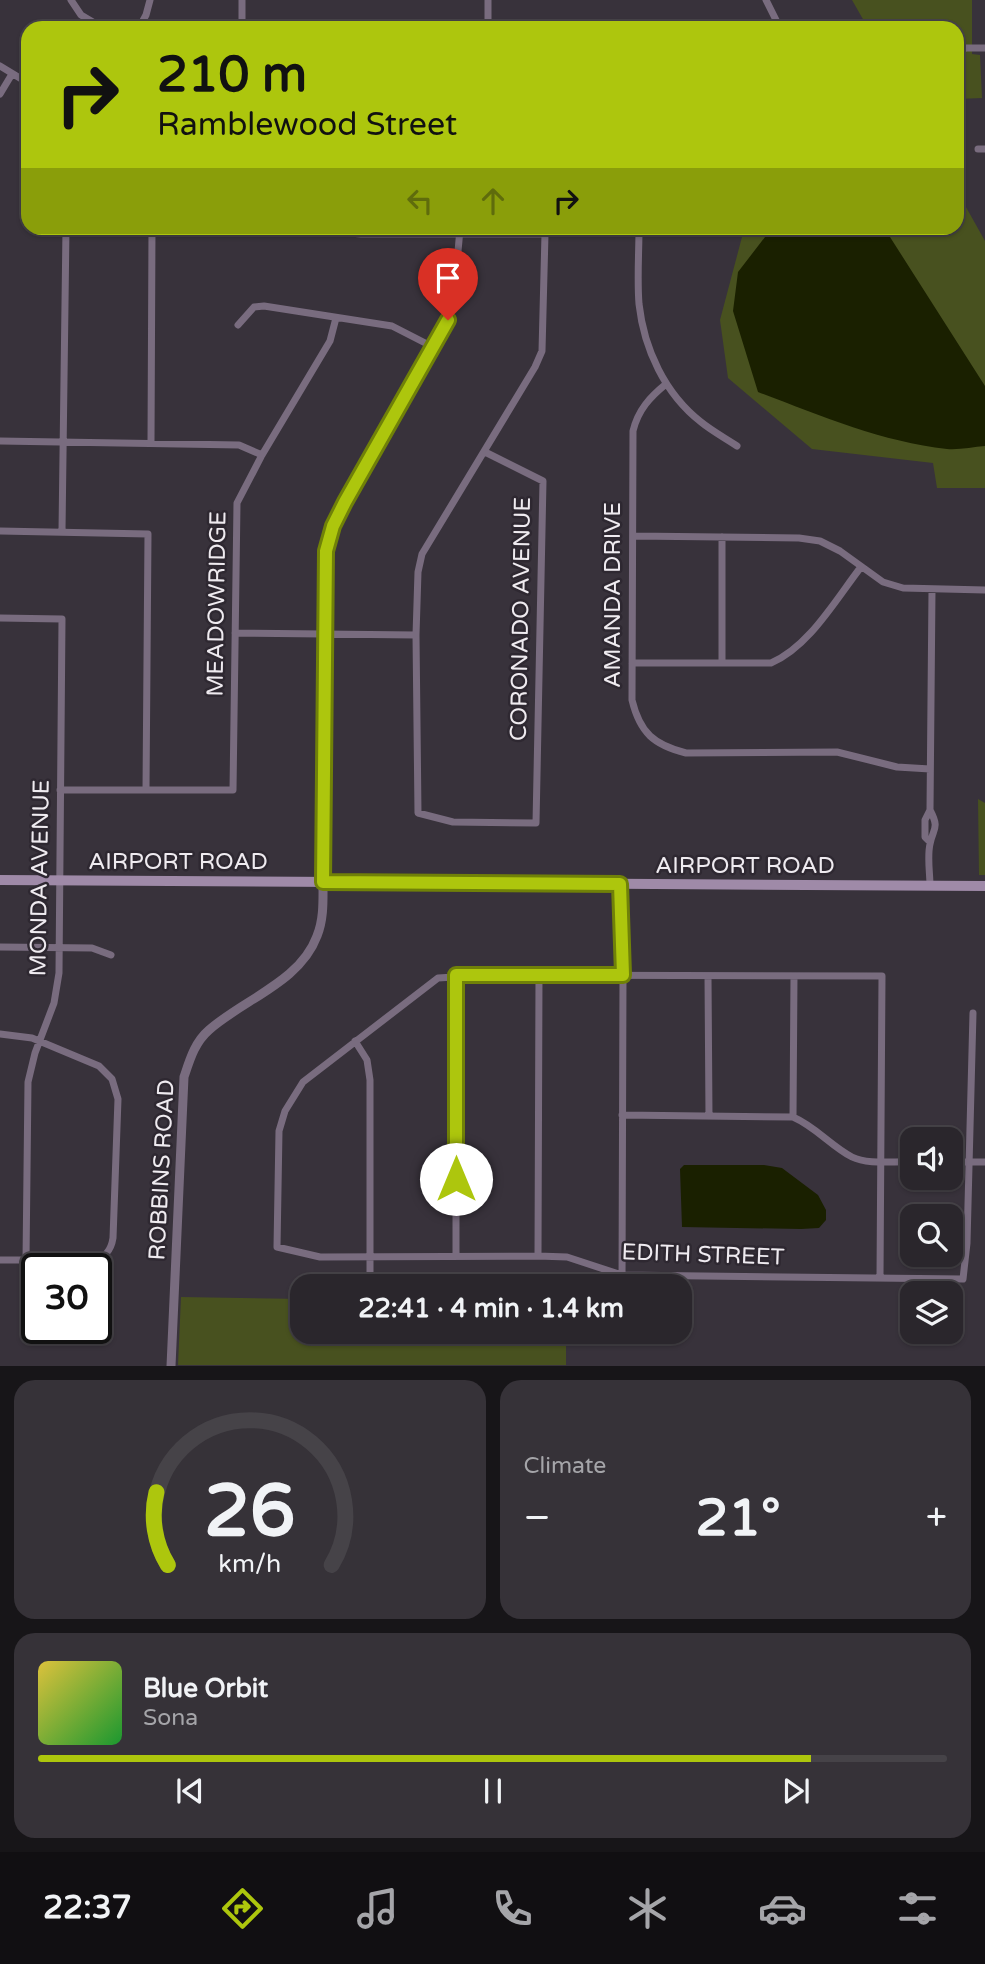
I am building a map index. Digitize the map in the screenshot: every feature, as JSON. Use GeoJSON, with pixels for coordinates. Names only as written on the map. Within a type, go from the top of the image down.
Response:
{"type":"FeatureCollection","features":[{"type":"Feature","properties":{"kind":"main road","name":"AIRPORT ROAD"},"geometry":{"type":"LineString","coordinates":[[0,880],[985,886]]}},
{"type":"Feature","properties":{"kind":"street"},"geometry":{"type":"LineString","coordinates":[[71,0],[81,15],[91,21]]}},
{"type":"Feature","properties":{"kind":"street"},"geometry":{"type":"LineString","coordinates":[[143,21],[150,0]]}},
{"type":"Feature","properties":{"kind":"street"},"geometry":{"type":"LineString","coordinates":[[242,0],[242,21]]}},
{"type":"Feature","properties":{"kind":"street"},"geometry":{"type":"LineString","coordinates":[[488,0],[488,21]]}},
{"type":"Feature","properties":{"kind":"street"},"geometry":{"type":"LineString","coordinates":[[766,0],[776,21]]}},
{"type":"Feature","properties":{"kind":"street"},"geometry":{"type":"LineString","coordinates":[[964,49],[985,48]]}},
{"type":"Feature","properties":{"kind":"street"},"geometry":{"type":"LineString","coordinates":[[0,66],[21,79]]}},
{"type":"Feature","properties":{"kind":"street"},"geometry":{"type":"LineString","coordinates":[[0,94],[12,74]]}},
{"type":"Feature","properties":{"kind":"street"},"geometry":{"type":"LineString","coordinates":[[62,531],[66,235]]}},
{"type":"Feature","properties":{"kind":"street"},"geometry":{"type":"LineString","coordinates":[[151,443],[152,235]]}},
{"type":"Feature","properties":{"kind":"street","name":"ROBBINS ROAD"},"geometry":{"type":"LineString","coordinates":[[171,1366],[184,1077],[193,1051],[208,1031],[297,967],[310,952],[318,934],[323,905],[326,551],[333,526],[448,320],[454,296],[459,235]]}},
{"type":"Feature","properties":{"kind":"street"},"geometry":{"type":"LineString","coordinates":[[234,633],[416,635],[418,572],[422,554],[485,452],[542,351],[545,235]]}},
{"type":"Feature","properties":{"kind":"street"},"geometry":{"type":"LineString","coordinates":[[639,235],[639,302],[646,341],[666,384],[682,405],[701,422],[737,446]]}},
{"type":"Feature","properties":{"kind":"street"},"geometry":{"type":"LineString","coordinates":[[237,325],[254,307],[264,306],[392,326],[433,347]]}},
{"type":"Feature","properties":{"kind":"street","name":"MEADOWRIDGE"},"geometry":{"type":"LineString","coordinates":[[146,790],[233,790],[237,503],[262,455],[330,341],[336,318]]}},
{"type":"Feature","properties":{"kind":"street","name":"AMANDA DRIVE"},"geometry":{"type":"LineString","coordinates":[[666,384],[650,397],[636,420],[634,431],[632,700],[636,717],[644,730],[655,741],[669,749],[686,753],[837,752],[897,767],[930,769]]}},
{"type":"Feature","properties":{"kind":"street"},"geometry":{"type":"LineString","coordinates":[[0,441],[239,445],[262,455]]}},
{"type":"Feature","properties":{"kind":"street","name":"CORONADO AVENUE"},"geometry":{"type":"LineString","coordinates":[[416,635],[418,813],[453,822],[536,823],[543,481],[485,452]]}},
{"type":"Feature","properties":{"kind":"street"},"geometry":{"type":"LineString","coordinates":[[0,531],[148,534],[146,790],[60,790]]}},
{"type":"Feature","properties":{"kind":"street"},"geometry":{"type":"LineString","coordinates":[[634,536],[799,538],[820,541],[840,551],[883,582],[903,588],[985,590]]}},
{"type":"Feature","properties":{"kind":"street"},"geometry":{"type":"LineString","coordinates":[[722,537],[722,663]]}},
{"type":"Feature","properties":{"kind":"street"},"geometry":{"type":"LineString","coordinates":[[632,663],[771,663],[799,647],[861,567]]}},
{"type":"Feature","properties":{"kind":"street"},"geometry":{"type":"LineString","coordinates":[[930,886],[930,842],[925,836],[925,820],[930,810],[932,590]]}},
{"type":"Feature","properties":{"kind":"street","name":"MONDA AVENUE"},"geometry":{"type":"LineString","coordinates":[[0,618],[62,619],[59,948],[56,995],[32,1064],[28,1087],[26,1253]]}},
{"type":"Feature","properties":{"kind":"street"},"geometry":{"type":"LineString","coordinates":[[620,884],[623,975],[622,1274]]}},
{"type":"Feature","properties":{"kind":"street"},"geometry":{"type":"LineString","coordinates":[[0,947],[92,948],[111,955]]}},
{"type":"Feature","properties":{"kind":"street"},"geometry":{"type":"LineString","coordinates":[[456,975],[456,1256]]}},
{"type":"Feature","properties":{"kind":"street"},"geometry":{"type":"LineString","coordinates":[[370,1274],[370,1080],[367,1060],[355,1041],[438,978],[456,975],[883,976],[880,1277]]}},
{"type":"Feature","properties":{"kind":"street"},"geometry":{"type":"LineString","coordinates":[[538,1256],[539,975]]}},
{"type":"Feature","properties":{"kind":"street"},"geometry":{"type":"LineString","coordinates":[[708,976],[709,1116]]}},
{"type":"Feature","properties":{"kind":"street"},"geometry":{"type":"LineString","coordinates":[[793,1117],[794,976]]}},
{"type":"Feature","properties":{"kind":"street"},"geometry":{"type":"LineString","coordinates":[[970,1162],[973,1013]]}},
{"type":"Feature","properties":{"kind":"street"},"geometry":{"type":"LineString","coordinates":[[0,1034],[40,1041],[101,1067],[110,1075],[117,1089],[113,1238],[107,1253]]}},
{"type":"Feature","properties":{"kind":"street","name":"EDITH STREET"},"geometry":{"type":"LineString","coordinates":[[355,1041],[303,1082],[285,1111],[279,1131],[276,1247],[320,1257],[567,1257],[619,1274]]}},
{"type":"Feature","properties":{"kind":"street"},"geometry":{"type":"LineString","coordinates":[[622,1115],[793,1117],[813,1127],[851,1157],[900,1162]]}},
{"type":"Feature","properties":{"kind":"street"},"geometry":{"type":"LineString","coordinates":[[963,1162],[985,1162]]}},
{"type":"Feature","properties":{"kind":"street","name":"EDITH STREET"},"geometry":{"type":"LineString","coordinates":[[692,1276],[963,1279],[970,1162]]}},
{"type":"Feature","properties":{"kind":"street"},"geometry":{"type":"LineString","coordinates":[[0,1260],[21,1260]]}},
{"type":"Feature","properties":{"kind":"shaded area"},"geometry":{"type":"Polygon","coordinates":[[[852,0],[972,0],[972,54],[980,55],[982,98],[964,99],[964,21],[864,21],[852,0]]]}},
{"type":"Feature","properties":{"kind":"shaded area"},"geometry":{"type":"Polygon","coordinates":[[[964,204],[985,241],[985,488],[937,488],[933,463],[812,449],[728,378],[720,320],[742,237],[964,235],[964,204]]]}},
{"type":"Feature","properties":{"kind":"shaded area"},"geometry":{"type":"Polygon","coordinates":[[[767,235],[890,237],[985,386],[985,446],[947,449],[899,440],[851,426],[758,392],[733,311],[738,272],[767,235]]]}},
{"type":"Feature","properties":{"kind":"shaded area"},"geometry":{"type":"Polygon","coordinates":[[[978,799],[985,803],[985,875],[979,875],[978,799]]]}},
{"type":"Feature","properties":{"kind":"shaded area"},"geometry":{"type":"Polygon","coordinates":[[[684,1165],[764,1165],[782,1168],[818,1195],[826,1210],[826,1220],[819,1228],[801,1229],[682,1227],[680,1169],[684,1165]]]}},
{"type":"Feature","properties":{"kind":"shaded area"},"geometry":{"type":"Polygon","coordinates":[[[181,1297],[290,1299],[290,1344],[566,1344],[566,1365],[178,1365],[181,1297]]]}},
{"type":"Feature","properties":{"kind":"route"},"geometry":{"type":"LineString","coordinates":[[448,320],[345,502],[333,526],[326,551],[323,882],[620,884],[623,975],[456,975],[456,1179]]}}]}
